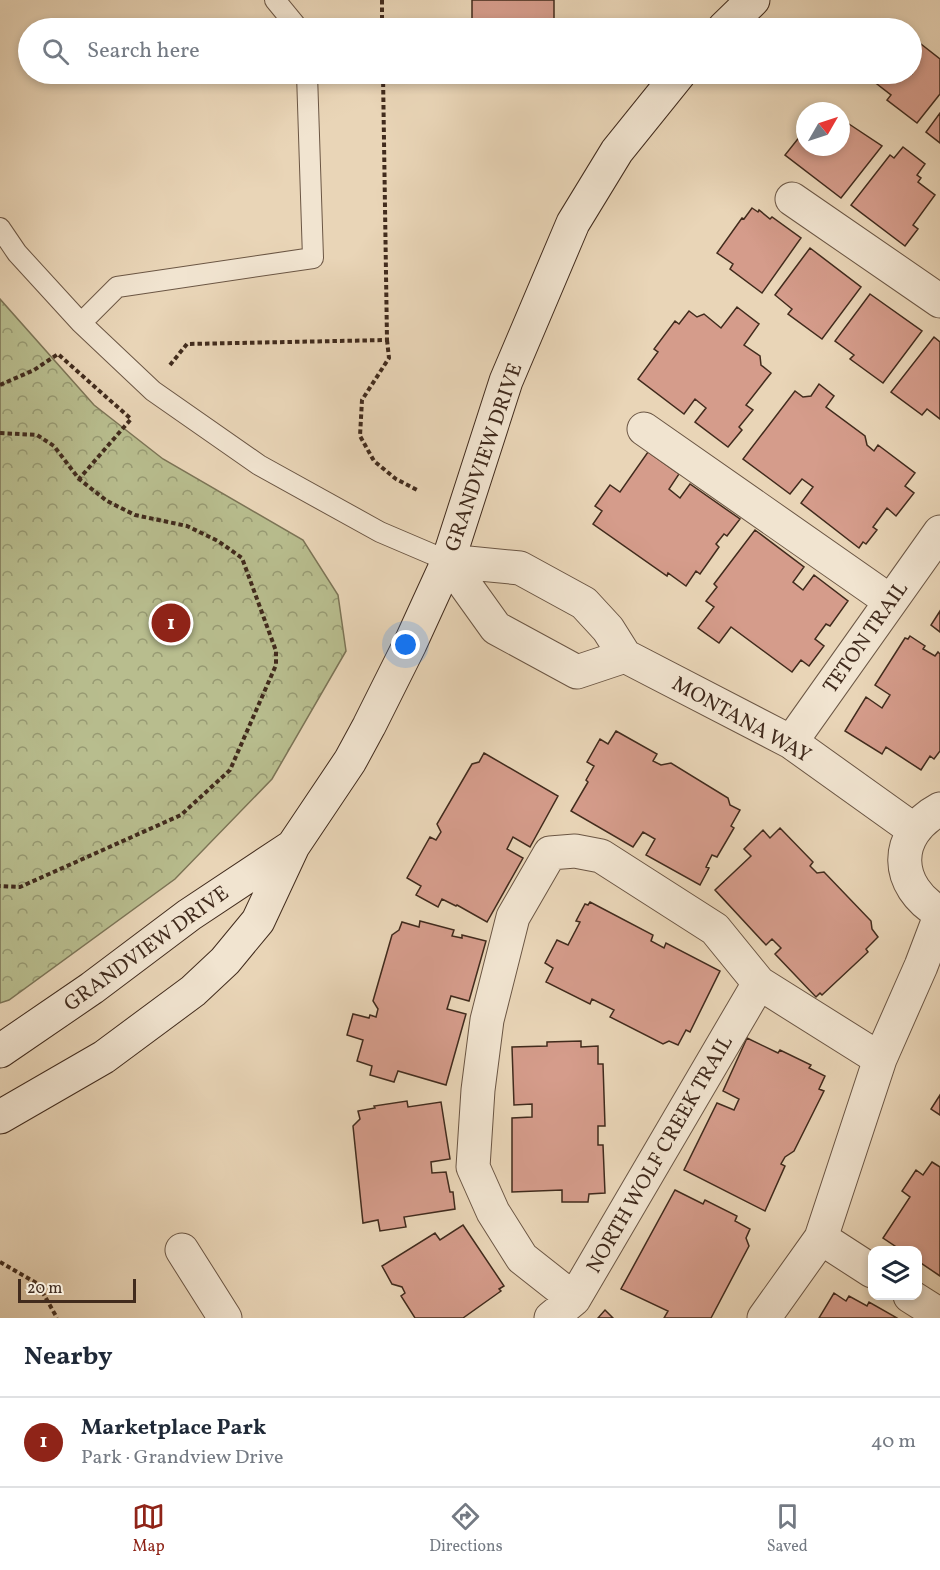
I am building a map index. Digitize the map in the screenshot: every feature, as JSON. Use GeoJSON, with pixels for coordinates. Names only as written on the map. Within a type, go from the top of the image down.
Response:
{"type":"FeatureCollection","features":[{"type":"Feature","properties":{"kind":"street"},"geometry":{"type":"LineString","coordinates":[[734,18],[753,0]]}},
{"type":"Feature","properties":{"kind":"street","name":"GRANDVIEW DRIVE"},"geometry":{"type":"LineString","coordinates":[[0,1117],[104,1057],[193,991],[225,961],[258,921],[293,846],[350,761],[410,644],[448,561],[506,381],[573,223],[617,151],[671,84]]}},
{"type":"Feature","properties":{"kind":"street"},"geometry":{"type":"LineString","coordinates":[[792,199],[940,301]]}},
{"type":"Feature","properties":{"kind":"street"},"geometry":{"type":"LineString","coordinates":[[644,429],[890,601]]}},
{"type":"Feature","properties":{"kind":"street","name":"TETON TRAIL"},"geometry":{"type":"LineString","coordinates":[[790,742],[940,532]]}},
{"type":"Feature","properties":{"kind":"street"},"geometry":{"type":"LineString","coordinates":[[448,561],[520,568],[584,603],[608,629],[625,656],[578,672],[496,628],[448,561]]}},
{"type":"Feature","properties":{"kind":"street","name":"MONTANA WAY"},"geometry":{"type":"LineString","coordinates":[[625,656],[790,742],[914,830]]}},
{"type":"Feature","properties":{"kind":"street"},"geometry":{"type":"LineString","coordinates":[[764,1318],[821,1238],[880,1059],[921,966],[940,915],[921,899],[907,878],[904,862],[907,845],[914,830],[926,817],[940,809]]}},
{"type":"Feature","properties":{"kind":"street","name":"GRANDVIEW DRIVE"},"geometry":{"type":"LineString","coordinates":[[0,1051],[92,988],[189,915],[293,846]]}},
{"type":"Feature","properties":{"kind":"street"},"geometry":{"type":"LineString","coordinates":[[563,1308],[522,1258],[493,1212],[473,1167],[478,1090],[487,1020],[513,917],[550,853],[575,851],[601,856],[716,929],[759,983],[880,1059]]}},
{"type":"Feature","properties":{"kind":"street","name":"NORTH WOLF CREEK TRAIL"},"geometry":{"type":"LineString","coordinates":[[563,1308],[759,983]]}},
{"type":"Feature","properties":{"kind":"street"},"geometry":{"type":"LineString","coordinates":[[821,1238],[868,1268]]}},
{"type":"Feature","properties":{"kind":"street"},"geometry":{"type":"LineString","coordinates":[[182,1250],[225,1318]]}},
{"type":"Feature","properties":{"kind":"street"},"geometry":{"type":"LineString","coordinates":[[916,1300],[940,1315]]}},
{"type":"Feature","properties":{"kind":"lane"},"geometry":{"type":"LineString","coordinates":[[275,0],[290,18]]}},
{"type":"Feature","properties":{"kind":"lane"},"geometry":{"type":"LineString","coordinates":[[81,323],[117,287],[313,258],[308,84]]}},
{"type":"Feature","properties":{"kind":"lane"},"geometry":{"type":"LineString","coordinates":[[0,228],[17,253],[81,323],[153,391],[259,465],[380,532],[448,561]]}},
{"type":"Feature","properties":{"kind":"path"},"geometry":{"type":"LineString","coordinates":[[382,0],[382,18]]}},
{"type":"Feature","properties":{"kind":"path"},"geometry":{"type":"LineString","coordinates":[[387,340],[389,358],[362,400],[360,436],[374,461],[396,479],[419,491]]}},
{"type":"Feature","properties":{"kind":"path"},"geometry":{"type":"LineString","coordinates":[[0,385],[34,370],[58,354],[131,418],[79,479]]}},
{"type":"Feature","properties":{"kind":"path"},"geometry":{"type":"LineString","coordinates":[[0,433],[37,435],[54,447],[79,479],[106,501],[135,515],[187,526],[242,558],[276,651],[276,665],[230,770],[181,815],[20,887],[0,886]]}},
{"type":"Feature","properties":{"kind":"path"},"geometry":{"type":"LineString","coordinates":[[0,1262],[38,1284],[57,1318]]}},
{"type":"Feature","properties":{"kind":"green space"},"geometry":{"type":"Polygon","coordinates":[[[0,299],[94,405],[163,459],[303,540],[338,595],[346,651],[272,779],[175,879],[9,1000],[0,1003],[0,299]]]}},
{"type":"Feature","properties":{"kind":"building"},"geometry":{"type":"Polygon","coordinates":[[[472,0],[554,0],[554,18],[472,18],[472,0]]]}},
{"type":"Feature","properties":{"kind":"building"},"geometry":{"type":"Polygon","coordinates":[[[922,45],[940,59],[940,94],[917,123],[887,100],[891,95],[877,84],[922,84],[922,45]]]}},
{"type":"Feature","properties":{"kind":"building"},"geometry":{"type":"Polygon","coordinates":[[[940,113],[940,143],[926,132],[940,113]]]}},
{"type":"Feature","properties":{"kind":"building"},"geometry":{"type":"Polygon","coordinates":[[[850,125],[882,146],[841,198],[785,155],[796,141],[796,156],[850,156],[850,125]]]}},
{"type":"Feature","properties":{"kind":"building"},"geometry":{"type":"Polygon","coordinates":[[[903,147],[925,164],[917,175],[921,178],[918,182],[935,195],[913,225],[918,229],[905,246],[851,205],[890,155],[894,158],[903,147]]]}},
{"type":"Feature","properties":{"kind":"building"},"geometry":{"type":"Polygon","coordinates":[[[752,208],[758,212],[759,210],[770,219],[772,217],[801,238],[762,293],[730,269],[733,264],[717,253],[752,208]]]}},
{"type":"Feature","properties":{"kind":"building"},"geometry":{"type":"Polygon","coordinates":[[[810,248],[861,287],[822,339],[788,314],[792,309],[775,295],[810,248]]]}},
{"type":"Feature","properties":{"kind":"building"},"geometry":{"type":"Polygon","coordinates":[[[870,294],[922,331],[883,383],[850,359],[854,355],[835,341],[870,294]]]}},
{"type":"Feature","properties":{"kind":"building"},"geometry":{"type":"Polygon","coordinates":[[[737,307],[759,324],[744,345],[760,356],[761,365],[771,373],[746,405],[753,410],[739,427],[742,430],[728,447],[695,422],[706,408],[695,399],[684,414],[638,379],[658,352],[654,349],[675,321],[679,324],[689,311],[697,317],[704,314],[721,328],[737,307]]]}},
{"type":"Feature","properties":{"kind":"building"},"geometry":{"type":"Polygon","coordinates":[[[934,337],[940,342],[940,419],[927,409],[922,415],[891,392],[934,337]]]}},
{"type":"Feature","properties":{"kind":"building"},"geometry":{"type":"Polygon","coordinates":[[[819,384],[834,396],[826,407],[865,436],[867,445],[874,451],[878,445],[915,473],[905,486],[914,493],[896,516],[887,508],[873,527],[877,530],[866,544],[863,542],[859,548],[801,503],[813,487],[802,479],[790,494],[743,459],[795,391],[803,397],[811,396],[819,384]]]}},
{"type":"Feature","properties":{"kind":"building"},"geometry":{"type":"Polygon","coordinates":[[[648,452],[679,474],[669,489],[680,498],[690,484],[740,519],[727,536],[724,534],[716,544],[719,547],[700,574],[696,571],[686,586],[668,573],[667,576],[593,524],[602,511],[595,506],[610,485],[620,492],[648,452]]]}},
{"type":"Feature","properties":{"kind":"building"},"geometry":{"type":"Polygon","coordinates":[[[755,530],[804,567],[793,582],[803,590],[814,575],[848,601],[830,626],[826,624],[815,639],[824,646],[809,666],[801,660],[792,672],[731,627],[719,643],[698,628],[714,607],[706,601],[717,587],[714,584],[755,530]]]}},
{"type":"Feature","properties":{"kind":"building"},"geometry":{"type":"Polygon","coordinates":[[[940,611],[940,632],[931,625],[940,611]]]}},
{"type":"Feature","properties":{"kind":"building"},"geometry":{"type":"Polygon","coordinates":[[[910,636],[925,646],[923,649],[935,656],[938,652],[940,654],[940,751],[934,759],[930,756],[921,770],[886,747],[882,754],[845,731],[866,697],[882,708],[890,695],[875,685],[905,638],[908,639],[910,636]]]}},
{"type":"Feature","properties":{"kind":"building"},"geometry":{"type":"Polygon","coordinates":[[[616,731],[657,754],[653,761],[661,765],[671,763],[728,798],[730,805],[740,810],[731,826],[734,828],[717,857],[712,855],[706,867],[709,868],[700,885],[646,855],[655,839],[643,832],[633,847],[571,811],[588,782],[586,780],[594,766],[587,762],[600,739],[608,744],[616,731]]]}},
{"type":"Feature","properties":{"kind":"building"},"geometry":{"type":"Polygon","coordinates":[[[484,753],[558,796],[530,847],[513,837],[507,849],[523,858],[487,922],[442,899],[438,907],[416,895],[421,886],[407,878],[430,837],[436,840],[441,832],[437,824],[472,764],[479,762],[484,753]]]}},
{"type":"Feature","properties":{"kind":"building"},"geometry":{"type":"Polygon","coordinates":[[[780,828],[813,862],[810,866],[817,873],[824,872],[871,921],[872,929],[878,937],[866,949],[868,952],[822,995],[820,993],[816,997],[775,954],[781,948],[772,939],[766,945],[715,890],[751,856],[744,849],[763,830],[770,838],[780,828]]]}},
{"type":"Feature","properties":{"kind":"building"},"geometry":{"type":"Polygon","coordinates":[[[590,902],[653,935],[651,941],[664,948],[666,943],[720,971],[690,1032],[686,1030],[678,1045],[669,1041],[663,1044],[610,1017],[614,1010],[592,999],[590,1004],[546,982],[553,968],[545,963],[557,940],[568,945],[580,922],[576,921],[585,904],[588,905],[590,902]]]}},
{"type":"Feature","properties":{"kind":"building"},"geometry":{"type":"Polygon","coordinates":[[[420,921],[454,930],[452,936],[462,938],[462,935],[486,941],[469,1001],[451,996],[447,1009],[466,1014],[446,1085],[398,1071],[394,1082],[370,1075],[372,1066],[357,1061],[363,1040],[347,1035],[353,1014],[369,1018],[370,1015],[376,1017],[378,1009],[373,1001],[392,935],[399,930],[402,922],[419,927],[420,921]]]}},
{"type":"Feature","properties":{"kind":"building"},"geometry":{"type":"Polygon","coordinates":[[[747,1038],[811,1065],[809,1068],[825,1076],[819,1089],[824,1091],[794,1151],[785,1157],[781,1164],[785,1166],[765,1211],[684,1170],[717,1103],[734,1110],[739,1099],[723,1091],[747,1038]]]}},
{"type":"Feature","properties":{"kind":"building"},"geometry":{"type":"Polygon","coordinates":[[[581,1041],[581,1047],[598,1046],[598,1064],[603,1064],[605,1126],[598,1126],[598,1145],[603,1145],[605,1193],[589,1194],[588,1202],[562,1202],[562,1190],[512,1192],[512,1118],[532,1117],[532,1104],[514,1105],[512,1047],[547,1046],[547,1042],[581,1041]]]}},
{"type":"Feature","properties":{"kind":"building"},"geometry":{"type":"Polygon","coordinates":[[[940,1095],[940,1115],[931,1109],[940,1095]]]}},
{"type":"Feature","properties":{"kind":"building"},"geometry":{"type":"Polygon","coordinates":[[[407,1101],[408,1107],[441,1102],[450,1159],[431,1162],[432,1173],[446,1172],[450,1192],[453,1192],[455,1209],[404,1217],[406,1227],[380,1231],[378,1220],[363,1223],[353,1126],[360,1119],[358,1111],[407,1101]]]}},
{"type":"Feature","properties":{"kind":"building"},"geometry":{"type":"Polygon","coordinates":[[[932,1162],[940,1167],[940,1276],[922,1264],[922,1246],[895,1246],[883,1238],[910,1197],[902,1191],[916,1170],[923,1175],[932,1162]]]}},
{"type":"Feature","properties":{"kind":"building"},"geometry":{"type":"Polygon","coordinates":[[[675,1190],[703,1204],[705,1200],[737,1216],[735,1221],[750,1229],[746,1238],[749,1246],[711,1318],[664,1318],[668,1311],[621,1289],[675,1190]]]}},
{"type":"Feature","properties":{"kind":"building"},"geometry":{"type":"Polygon","coordinates":[[[463,1225],[504,1286],[499,1289],[501,1291],[463,1318],[415,1318],[401,1296],[405,1293],[402,1287],[392,1284],[382,1266],[435,1233],[440,1240],[463,1225]]]}},
{"type":"Feature","properties":{"kind":"building"},"geometry":{"type":"Polygon","coordinates":[[[834,1293],[846,1301],[849,1296],[867,1306],[869,1302],[897,1318],[819,1318],[834,1293]]]}},
{"type":"Feature","properties":{"kind":"building"},"geometry":{"type":"Polygon","coordinates":[[[605,1310],[613,1318],[598,1318],[605,1310]]]}},
{"type":"Feature","properties":{"kind":"place","name":"Marketplace Park"},"geometry":{"type":"Point","coordinates":[171,623]}}]}
